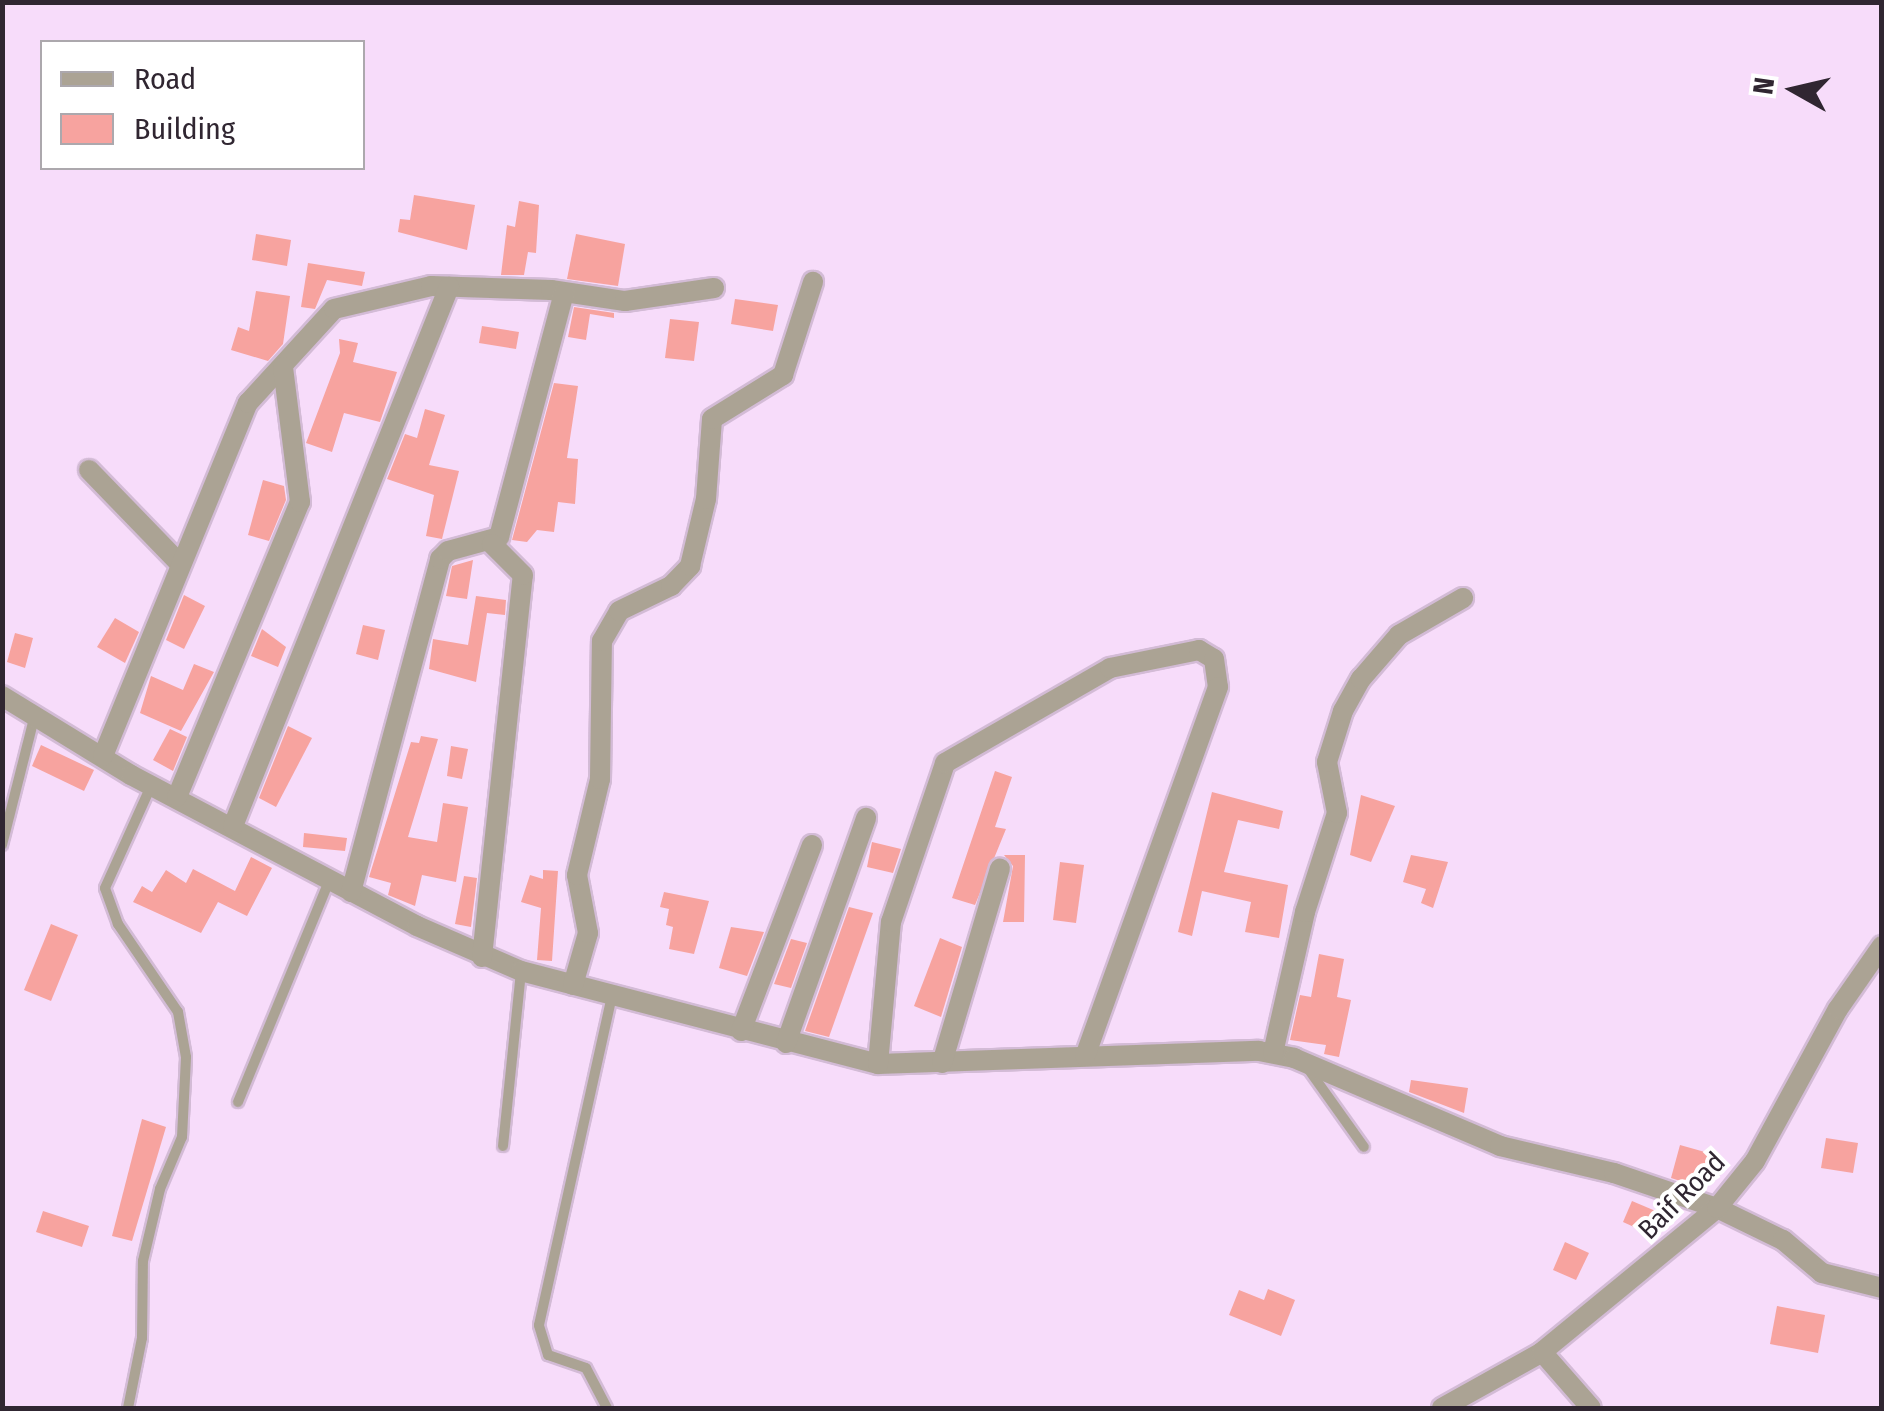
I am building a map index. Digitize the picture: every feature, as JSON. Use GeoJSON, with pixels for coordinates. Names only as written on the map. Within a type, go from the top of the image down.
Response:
{"type":"FeatureCollection","features":[{"type":"Feature","properties":{"kind":"street"},"geometry":{"type":"LineString","coordinates":[[573,985],[588,934],[577,876],[600,779],[602,641],[619,611],[670,586],[690,566],[706,499],[712,418],[783,375],[813,282]]}},
{"type":"Feature","properties":{"kind":"street"},"geometry":{"type":"LineString","coordinates":[[233,826],[449,286]]}},
{"type":"Feature","properties":{"kind":"street"},"geometry":{"type":"LineString","coordinates":[[103,756],[248,402],[334,309],[416,288],[449,286],[564,292],[625,301],[714,288]]}},
{"type":"Feature","properties":{"kind":"street"},"geometry":{"type":"LineString","coordinates":[[492,544],[503,529],[564,292]]}},
{"type":"Feature","properties":{"kind":"street"},"geometry":{"type":"LineString","coordinates":[[177,796],[300,502],[283,368]]}},
{"type":"Feature","properties":{"kind":"street"},"geometry":{"type":"LineString","coordinates":[[89,470],[180,564]]}},
{"type":"Feature","properties":{"kind":"street"},"geometry":{"type":"LineString","coordinates":[[351,892],[440,559],[448,550],[492,544],[517,562],[522,574],[482,957]]}},
{"type":"Feature","properties":{"kind":"street"},"geometry":{"type":"LineString","coordinates":[[1273,1053],[1305,912],[1337,813],[1327,762],[1343,711],[1400,636],[1463,598]]}},
{"type":"Feature","properties":{"kind":"street"},"geometry":{"type":"LineString","coordinates":[[878,1064],[891,922],[945,763],[1110,668],[1199,650],[1214,659],[1218,687],[1085,1056]]}},
{"type":"Feature","properties":{"kind":"street"},"geometry":{"type":"LineString","coordinates":[[2,696],[151,785],[351,892],[482,957],[521,972],[786,1044],[878,1064],[1273,1053],[1303,1060],[1500,1146],[1614,1173],[1718,1208],[1784,1240],[1822,1273],[1882,1288]]}},
{"type":"Feature","properties":{"kind":"street"},"geometry":{"type":"LineString","coordinates":[[786,1044],[866,818]]}},
{"type":"Feature","properties":{"kind":"street"},"geometry":{"type":"LineString","coordinates":[[741,1031],[812,846]]}},
{"type":"Feature","properties":{"kind":"street"},"geometry":{"type":"LineString","coordinates":[[942,1063],[1000,868]]}},
{"type":"Feature","properties":{"kind":"street","name":"Baif Road"},"geometry":{"type":"LineString","coordinates":[[1442,1408],[1542,1352],[1718,1208],[1755,1161],[1838,1008],[1882,946]]}},
{"type":"Feature","properties":{"kind":"street"},"geometry":{"type":"LineString","coordinates":[[1542,1352],[1591,1408]]}},
{"type":"Feature","properties":{"kind":"lane"},"geometry":{"type":"LineString","coordinates":[[2,845],[35,714]]}},
{"type":"Feature","properties":{"kind":"lane"},"geometry":{"type":"LineString","coordinates":[[128,1408],[142,1338],[143,1261],[182,1137],[186,1057],[178,1012],[118,924],[105,888],[151,785]]}},
{"type":"Feature","properties":{"kind":"lane"},"geometry":{"type":"LineString","coordinates":[[238,1102],[329,880]]}},
{"type":"Feature","properties":{"kind":"lane"},"geometry":{"type":"LineString","coordinates":[[503,1146],[521,972]]}},
{"type":"Feature","properties":{"kind":"lane"},"geometry":{"type":"LineString","coordinates":[[607,1408],[586,1368],[548,1355],[539,1325],[612,996]]}},
{"type":"Feature","properties":{"kind":"lane"},"geometry":{"type":"LineString","coordinates":[[1303,1060],[1364,1148]]}},
{"type":"Feature","properties":{"kind":"building"},"geometry":{"type":"Polygon","coordinates":[[[414,195],[475,205],[467,250],[398,232],[400,219],[410,220],[414,195]]]}},
{"type":"Feature","properties":{"kind":"building"},"geometry":{"type":"Polygon","coordinates":[[[519,201],[539,205],[536,253],[528,252],[524,275],[501,275],[507,225],[515,227],[519,201]]]}},
{"type":"Feature","properties":{"kind":"building"},"geometry":{"type":"Polygon","coordinates":[[[256,234],[291,240],[287,266],[252,260],[256,234]]]}},
{"type":"Feature","properties":{"kind":"building"},"geometry":{"type":"Polygon","coordinates":[[[576,234],[625,244],[618,286],[567,279],[576,234]]]}},
{"type":"Feature","properties":{"kind":"building"},"geometry":{"type":"Polygon","coordinates":[[[308,263],[365,272],[362,286],[327,280],[315,309],[301,307],[308,263]]]}},
{"type":"Feature","properties":{"kind":"building"},"geometry":{"type":"Polygon","coordinates":[[[256,291],[290,296],[283,344],[268,361],[231,350],[238,327],[249,331],[256,291]]]}},
{"type":"Feature","properties":{"kind":"building"},"geometry":{"type":"Polygon","coordinates":[[[735,299],[778,305],[773,331],[731,324],[735,299]]]}},
{"type":"Feature","properties":{"kind":"building"},"geometry":{"type":"Polygon","coordinates":[[[574,307],[614,313],[614,318],[590,314],[586,340],[568,337],[574,307]]]}},
{"type":"Feature","properties":{"kind":"building"},"geometry":{"type":"Polygon","coordinates":[[[670,319],[699,322],[694,361],[665,358],[670,319]]]}},
{"type":"Feature","properties":{"kind":"building"},"geometry":{"type":"Polygon","coordinates":[[[482,326],[519,332],[516,349],[479,343],[482,326]]]}},
{"type":"Feature","properties":{"kind":"building"},"geometry":{"type":"Polygon","coordinates":[[[339,339],[358,343],[353,362],[397,372],[380,422],[344,413],[332,452],[306,443],[340,353],[339,339]]]}},
{"type":"Feature","properties":{"kind":"building"},"geometry":{"type":"Polygon","coordinates":[[[554,383],[578,386],[567,458],[578,459],[575,504],[558,502],[554,532],[537,530],[527,542],[512,540],[554,383]]]}},
{"type":"Feature","properties":{"kind":"building"},"geometry":{"type":"Polygon","coordinates":[[[425,409],[445,415],[429,465],[459,471],[442,539],[426,536],[434,495],[387,479],[405,434],[417,438],[425,409]]]}},
{"type":"Feature","properties":{"kind":"building"},"geometry":{"type":"Polygon","coordinates":[[[263,480],[284,486],[286,500],[269,541],[248,535],[263,480]]]}},
{"type":"Feature","properties":{"kind":"building"},"geometry":{"type":"Polygon","coordinates":[[[473,560],[467,599],[446,596],[452,566],[473,560]]]}},
{"type":"Feature","properties":{"kind":"building"},"geometry":{"type":"Polygon","coordinates":[[[184,595],[205,606],[184,649],[166,640],[184,595]]]}},
{"type":"Feature","properties":{"kind":"building"},"geometry":{"type":"Polygon","coordinates":[[[476,596],[506,600],[505,615],[487,613],[476,682],[429,669],[433,639],[468,645],[476,596]]]}},
{"type":"Feature","properties":{"kind":"building"},"geometry":{"type":"Polygon","coordinates":[[[115,618],[139,632],[125,663],[97,647],[115,618]]]}},
{"type":"Feature","properties":{"kind":"building"},"geometry":{"type":"Polygon","coordinates":[[[363,625],[385,630],[378,660],[356,654],[363,625]]]}},
{"type":"Feature","properties":{"kind":"building"},"geometry":{"type":"Polygon","coordinates":[[[262,629],[286,647],[278,667],[251,656],[262,629]]]}},
{"type":"Feature","properties":{"kind":"building"},"geometry":{"type":"Polygon","coordinates":[[[15,633],[33,638],[25,668],[7,662],[15,633]]]}},
{"type":"Feature","properties":{"kind":"building"},"geometry":{"type":"Polygon","coordinates":[[[194,664],[214,672],[181,731],[140,713],[151,676],[183,690],[194,664]]]}},
{"type":"Feature","properties":{"kind":"building"},"geometry":{"type":"Polygon","coordinates":[[[288,726],[312,738],[276,807],[259,798],[288,726]]]}},
{"type":"Feature","properties":{"kind":"building"},"geometry":{"type":"Polygon","coordinates":[[[170,729],[187,737],[173,771],[153,760],[170,729]]]}},
{"type":"Feature","properties":{"kind":"building"},"geometry":{"type":"Polygon","coordinates":[[[421,736],[438,739],[408,837],[437,842],[443,803],[468,807],[456,882],[422,875],[415,906],[388,895],[391,883],[369,877],[411,742],[419,743],[421,736]]]}},
{"type":"Feature","properties":{"kind":"building"},"geometry":{"type":"Polygon","coordinates":[[[41,745],[94,770],[84,791],[32,766],[41,745]]]}},
{"type":"Feature","properties":{"kind":"building"},"geometry":{"type":"Polygon","coordinates":[[[451,746],[468,749],[462,779],[447,776],[451,746]]]}},
{"type":"Feature","properties":{"kind":"building"},"geometry":{"type":"Polygon","coordinates":[[[995,771],[1012,777],[995,827],[1006,829],[975,905],[952,898],[995,771]]]}},
{"type":"Feature","properties":{"kind":"building"},"geometry":{"type":"Polygon","coordinates":[[[1212,792],[1283,811],[1279,829],[1238,820],[1224,872],[1288,885],[1279,938],[1245,932],[1251,902],[1202,891],[1192,936],[1178,932],[1212,792]]]}},
{"type":"Feature","properties":{"kind":"building"},"geometry":{"type":"Polygon","coordinates":[[[1361,795],[1395,806],[1371,862],[1350,855],[1361,795]]]}},
{"type":"Feature","properties":{"kind":"building"},"geometry":{"type":"Polygon","coordinates":[[[304,833],[347,838],[345,851],[303,847],[304,833]]]}},
{"type":"Feature","properties":{"kind":"building"},"geometry":{"type":"Polygon","coordinates":[[[872,842],[901,849],[893,873],[867,867],[872,842]]]}},
{"type":"Feature","properties":{"kind":"building"},"geometry":{"type":"Polygon","coordinates":[[[1004,855],[1025,855],[1024,922],[1003,922],[1013,866],[1004,855]]]}},
{"type":"Feature","properties":{"kind":"building"},"geometry":{"type":"Polygon","coordinates":[[[1411,855],[1448,862],[1433,908],[1421,903],[1426,889],[1403,882],[1411,855]]]}},
{"type":"Feature","properties":{"kind":"building"},"geometry":{"type":"Polygon","coordinates":[[[251,857],[272,868],[247,916],[218,902],[201,933],[133,902],[142,886],[152,892],[166,870],[186,883],[193,869],[235,891],[251,857]]]}},
{"type":"Feature","properties":{"kind":"building"},"geometry":{"type":"Polygon","coordinates":[[[1060,862],[1084,865],[1076,923],[1053,920],[1060,862]]]}},
{"type":"Feature","properties":{"kind":"building"},"geometry":{"type":"Polygon","coordinates":[[[543,870],[558,871],[552,961],[537,960],[541,908],[521,902],[530,875],[543,879],[543,870]]]}},
{"type":"Feature","properties":{"kind":"building"},"geometry":{"type":"Polygon","coordinates":[[[464,876],[477,878],[471,927],[455,924],[464,876]]]}},
{"type":"Feature","properties":{"kind":"building"},"geometry":{"type":"Polygon","coordinates":[[[664,892],[709,901],[694,954],[669,949],[673,927],[666,925],[669,909],[660,907],[664,892]]]}},
{"type":"Feature","properties":{"kind":"building"},"geometry":{"type":"Polygon","coordinates":[[[849,907],[873,913],[829,1037],[805,1031],[849,907]]]}},
{"type":"Feature","properties":{"kind":"building"},"geometry":{"type":"Polygon","coordinates":[[[51,924],[78,935],[51,1001],[24,990],[51,924]]]}},
{"type":"Feature","properties":{"kind":"building"},"geometry":{"type":"Polygon","coordinates":[[[731,927],[764,932],[747,976],[719,968],[731,927]]]}},
{"type":"Feature","properties":{"kind":"building"},"geometry":{"type":"Polygon","coordinates":[[[940,938],[962,947],[941,1017],[914,1006],[940,938]]]}},
{"type":"Feature","properties":{"kind":"building"},"geometry":{"type":"Polygon","coordinates":[[[791,939],[807,943],[791,988],[774,984],[791,939]]]}},
{"type":"Feature","properties":{"kind":"building"},"geometry":{"type":"Polygon","coordinates":[[[1319,954],[1344,959],[1337,997],[1351,1000],[1339,1057],[1324,1054],[1326,1045],[1290,1040],[1300,995],[1311,997],[1319,954]]]}},
{"type":"Feature","properties":{"kind":"building"},"geometry":{"type":"Polygon","coordinates":[[[1411,1080],[1468,1088],[1464,1113],[1409,1092],[1411,1080]]]}},
{"type":"Feature","properties":{"kind":"building"},"geometry":{"type":"Polygon","coordinates":[[[142,1119],[166,1127],[132,1241],[112,1236],[142,1119]]]}},
{"type":"Feature","properties":{"kind":"building"},"geometry":{"type":"Polygon","coordinates":[[[1826,1138],[1858,1143],[1853,1173],[1821,1168],[1826,1138]]]}},
{"type":"Feature","properties":{"kind":"building"},"geometry":{"type":"Polygon","coordinates":[[[1680,1145],[1712,1154],[1702,1188],[1671,1178],[1680,1145]]]}},
{"type":"Feature","properties":{"kind":"building"},"geometry":{"type":"Polygon","coordinates":[[[1632,1201],[1665,1215],[1656,1237],[1623,1222],[1632,1201]]]}},
{"type":"Feature","properties":{"kind":"building"},"geometry":{"type":"Polygon","coordinates":[[[43,1211],[89,1226],[82,1247],[36,1232],[43,1211]]]}},
{"type":"Feature","properties":{"kind":"building"},"geometry":{"type":"Polygon","coordinates":[[[1565,1242],[1589,1253],[1576,1280],[1553,1270],[1565,1242]]]}},
{"type":"Feature","properties":{"kind":"building"},"geometry":{"type":"Polygon","coordinates":[[[1268,1289],[1295,1300],[1281,1336],[1229,1315],[1239,1290],[1264,1300],[1268,1289]]]}},
{"type":"Feature","properties":{"kind":"building"},"geometry":{"type":"Polygon","coordinates":[[[1777,1306],[1825,1315],[1818,1353],[1770,1344],[1777,1306]]]}}]}
